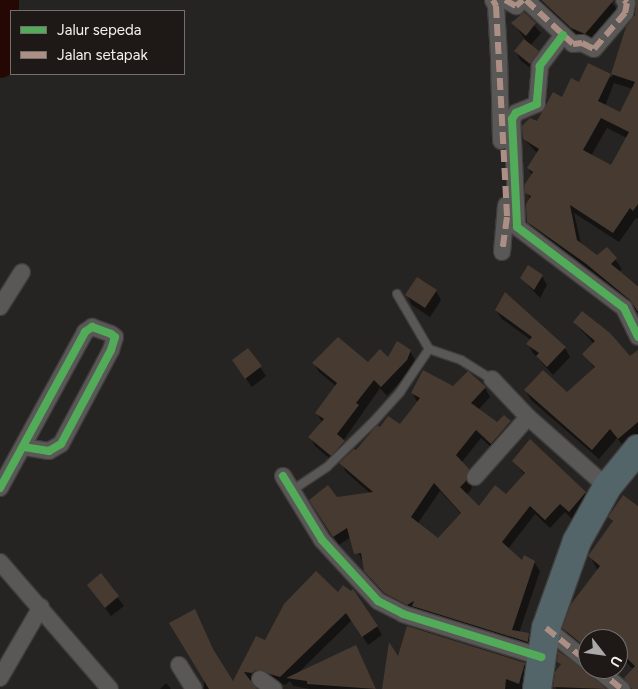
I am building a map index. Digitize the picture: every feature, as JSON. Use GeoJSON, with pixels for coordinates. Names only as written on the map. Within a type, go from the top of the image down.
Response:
{"type":"FeatureCollection","features":[{"type":"Feature","properties":{"kind":"highway"},"geometry":{"type":"LineString","coordinates":[[537,689],[546,628],[571,556],[602,495],[638,449]]}},
{"type":"Feature","properties":{"kind":"street"},"geometry":{"type":"LineString","coordinates":[[624,0],[627,3],[625,13],[594,49],[582,43],[574,44],[525,0],[516,6],[500,2],[512,218],[517,227],[624,308],[638,337]]}},
{"type":"Feature","properties":{"kind":"street"},"geometry":{"type":"LineString","coordinates":[[502,252],[512,218],[512,119],[516,113],[537,104],[540,66],[563,35]]}},
{"type":"Feature","properties":{"kind":"street"},"geometry":{"type":"LineString","coordinates":[[0,307],[22,272]]}},
{"type":"Feature","properties":{"kind":"street"},"geometry":{"type":"LineString","coordinates":[[0,488],[85,332],[92,327],[111,334],[115,338],[111,350],[61,444],[49,451],[24,447]]}},
{"type":"Feature","properties":{"kind":"street"},"geometry":{"type":"LineString","coordinates":[[492,379],[602,495]]}},
{"type":"Feature","properties":{"kind":"street"},"geometry":{"type":"LineString","coordinates":[[475,477],[528,417]]}},
{"type":"Feature","properties":{"kind":"street"},"geometry":{"type":"LineString","coordinates":[[287,483],[322,540],[378,601],[403,614],[541,657]]}},
{"type":"Feature","properties":{"kind":"street"},"geometry":{"type":"LineString","coordinates":[[0,562],[41,606],[95,683],[110,689]]}},
{"type":"Feature","properties":{"kind":"street"},"geometry":{"type":"LineString","coordinates":[[0,678],[41,606]]}},
{"type":"Feature","properties":{"kind":"street"},"geometry":{"type":"LineString","coordinates":[[546,628],[578,654]]}},
{"type":"Feature","properties":{"kind":"street"},"geometry":{"type":"LineString","coordinates":[[178,665],[194,689]]}},
{"type":"Feature","properties":{"kind":"street"},"geometry":{"type":"LineString","coordinates":[[260,679],[274,689]]}},
{"type":"Feature","properties":{"kind":"street"},"geometry":{"type":"LineString","coordinates":[[610,679],[622,689]]}},
{"type":"Feature","properties":{"kind":"lane"},"geometry":{"type":"LineString","coordinates":[[397,294],[429,349],[461,360],[492,379]]}},
{"type":"Feature","properties":{"kind":"lane"},"geometry":{"type":"LineString","coordinates":[[287,483],[327,467],[375,420],[400,392],[429,349]]}},
{"type":"Feature","properties":{"kind":"building"},"geometry":{"type":"Polygon","coordinates":[[[541,0],[614,0],[585,34],[571,28],[541,0]]]}},
{"type":"Feature","properties":{"kind":"building"},"geometry":{"type":"Polygon","coordinates":[[[636,0],[638,0],[638,204],[633,211],[630,208],[613,233],[570,205],[577,240],[597,255],[607,247],[617,258],[611,264],[638,286],[638,312],[630,300],[585,263],[527,222],[526,204],[531,196],[525,193],[525,184],[533,172],[527,168],[539,149],[523,139],[522,126],[530,118],[537,121],[553,92],[562,97],[571,78],[579,82],[588,63],[611,74],[626,27],[635,15],[636,0]],[[611,74],[598,101],[620,112],[635,82],[611,74]],[[601,118],[583,150],[611,165],[629,132],[601,118]]]}},
{"type":"Feature","properties":{"kind":"building"},"geometry":{"type":"Polygon","coordinates":[[[524,12],[536,23],[526,36],[511,23],[524,12]]]}},
{"type":"Feature","properties":{"kind":"building"},"geometry":{"type":"Polygon","coordinates":[[[524,39],[539,51],[530,64],[514,51],[524,39]]]}},
{"type":"Feature","properties":{"kind":"building"},"geometry":{"type":"Polygon","coordinates":[[[528,265],[543,275],[534,290],[520,278],[528,265]]]}},
{"type":"Feature","properties":{"kind":"building"},"geometry":{"type":"Polygon","coordinates":[[[417,277],[437,290],[425,308],[405,295],[417,277]]]}},
{"type":"Feature","properties":{"kind":"building"},"geometry":{"type":"Polygon","coordinates":[[[505,292],[566,347],[547,367],[536,356],[539,353],[526,344],[532,337],[495,310],[505,292]]]}},
{"type":"Feature","properties":{"kind":"building"},"geometry":{"type":"Polygon","coordinates":[[[582,311],[610,333],[630,356],[638,350],[638,422],[618,439],[610,429],[592,450],[524,390],[543,370],[567,392],[595,367],[582,354],[595,341],[573,322],[582,311]]]}},
{"type":"Feature","properties":{"kind":"building"},"geometry":{"type":"Polygon","coordinates":[[[338,337],[368,362],[380,349],[388,357],[397,341],[411,350],[407,360],[381,387],[374,380],[356,403],[359,405],[337,434],[345,441],[331,456],[308,437],[324,419],[315,413],[337,383],[312,363],[338,337]]]}},
{"type":"Feature","properties":{"kind":"building"},"geometry":{"type":"Polygon","coordinates":[[[248,348],[262,366],[245,379],[232,360],[248,348]]]}},
{"type":"Feature","properties":{"kind":"building"},"geometry":{"type":"Polygon","coordinates":[[[423,370],[453,386],[468,371],[486,387],[471,403],[497,422],[504,415],[511,421],[491,444],[476,430],[456,455],[469,469],[466,481],[460,487],[479,506],[495,485],[506,494],[525,473],[512,461],[530,439],[586,492],[569,512],[560,504],[545,520],[530,506],[502,542],[522,560],[524,555],[535,561],[512,630],[529,633],[528,642],[412,606],[414,601],[407,605],[384,593],[364,571],[361,553],[354,554],[347,528],[333,537],[309,500],[328,485],[337,497],[373,492],[339,463],[354,449],[356,450],[377,425],[380,427],[388,416],[400,424],[420,398],[411,393],[423,370]],[[434,483],[411,517],[438,538],[461,513],[434,483]]]}},
{"type":"Feature","properties":{"kind":"building"},"geometry":{"type":"Polygon","coordinates":[[[623,495],[638,506],[638,689],[632,689],[625,679],[628,679],[628,674],[635,666],[628,659],[628,629],[578,629],[578,641],[562,628],[571,604],[600,566],[588,556],[613,521],[608,517],[623,495]]]}},
{"type":"Feature","properties":{"kind":"building"},"geometry":{"type":"Polygon","coordinates":[[[316,571],[338,592],[343,585],[351,591],[353,589],[378,626],[362,637],[346,613],[280,677],[256,670],[252,673],[244,672],[257,689],[209,689],[169,623],[195,609],[213,649],[233,681],[256,636],[265,640],[284,604],[316,571]]]}},
{"type":"Feature","properties":{"kind":"building"},"geometry":{"type":"Polygon","coordinates":[[[101,573],[119,596],[105,608],[87,585],[101,573]]]}},
{"type":"Feature","properties":{"kind":"building"},"geometry":{"type":"Polygon","coordinates":[[[407,626],[525,663],[519,684],[506,679],[505,689],[382,689],[389,642],[398,656],[407,626]]]}},
{"type":"Feature","properties":{"kind":"building"},"geometry":{"type":"Polygon","coordinates":[[[356,645],[376,689],[307,684],[307,681],[286,678],[356,645]]]}},
{"type":"Feature","properties":{"kind":"building"},"geometry":{"type":"Polygon","coordinates":[[[558,651],[578,665],[578,679],[595,679],[606,689],[553,687],[555,672],[561,664],[557,662],[558,651]]]}},
{"type":"Feature","properties":{"kind":"waterway"},"geometry":{"type":"LineString","coordinates":[[0,63],[4,55],[4,0]]}},
{"type":"Feature","properties":{"kind":"marked path"},"geometry":{"type":"LineString","coordinates":[[493,0],[496,6],[507,217],[502,252]]}},
{"type":"Feature","properties":{"kind":"marked path"},"geometry":{"type":"LineString","coordinates":[[505,0],[516,6],[523,0]]}},
{"type":"Feature","properties":{"kind":"marked path"},"geometry":{"type":"LineString","coordinates":[[526,0],[573,44],[582,43],[594,49],[625,13],[627,3],[624,0]]}},
{"type":"Feature","properties":{"kind":"marked path"},"geometry":{"type":"LineString","coordinates":[[546,628],[578,654]]}},
{"type":"Feature","properties":{"kind":"marked path"},"geometry":{"type":"LineString","coordinates":[[610,679],[622,689]]}},
{"type":"Feature","properties":{"kind":"cycle path"},"geometry":{"type":"LineString","coordinates":[[563,35],[540,66],[537,104],[516,113],[512,119],[517,227],[624,308],[638,337]]}},
{"type":"Feature","properties":{"kind":"cycle path"},"geometry":{"type":"LineString","coordinates":[[0,488],[85,332],[92,327],[115,337],[111,350],[61,444],[49,451],[24,447]]}},
{"type":"Feature","properties":{"kind":"cycle path"},"geometry":{"type":"LineString","coordinates":[[283,476],[322,540],[378,601],[403,614],[541,657]]}}]}
